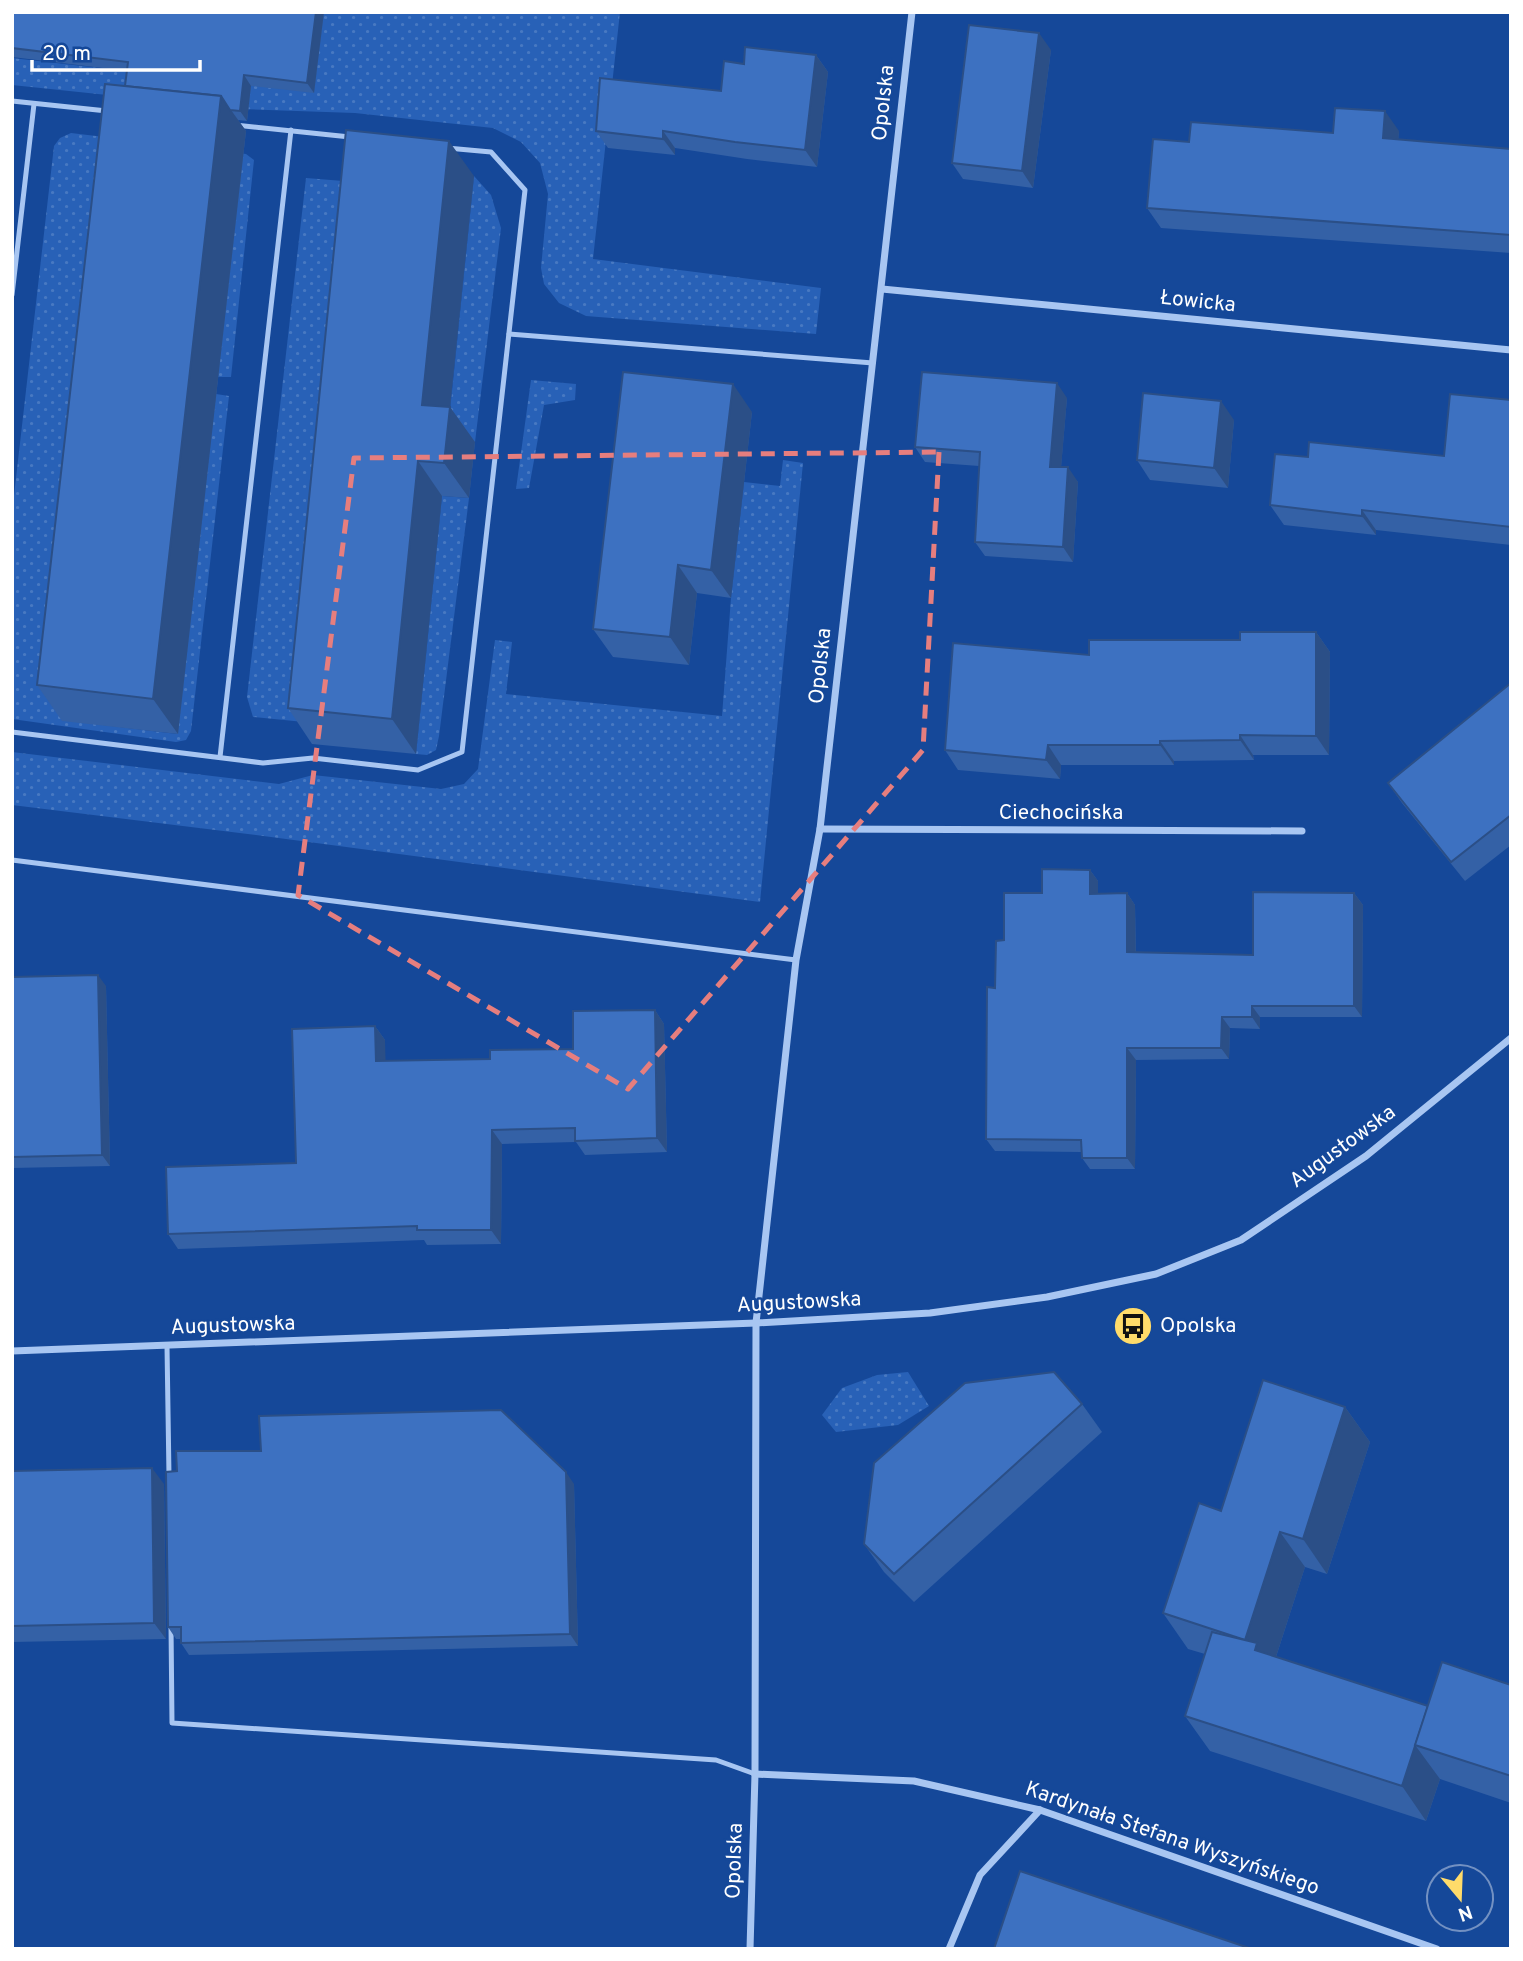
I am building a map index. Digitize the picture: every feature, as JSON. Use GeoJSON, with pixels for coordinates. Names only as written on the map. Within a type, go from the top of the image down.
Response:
{"type":"FeatureCollection","features":[{"type":"Feature","properties":{"kind":"street","name":"Opolska"},"geometry":{"type":"LineString","coordinates":[[756,1323],[796,960],[820,829],[912,12]]}},
{"type":"Feature","properties":{"kind":"street","name":"Łowicka"},"geometry":{"type":"LineString","coordinates":[[882,289],[1511,350]]}},
{"type":"Feature","properties":{"kind":"street","name":"Ciechocińska"},"geometry":{"type":"LineString","coordinates":[[820,829],[1302,831]]}},
{"type":"Feature","properties":{"kind":"street","name":"Augustowska"},"geometry":{"type":"LineString","coordinates":[[12,1351],[756,1323],[930,1313],[1047,1297],[1156,1274],[1241,1240],[1366,1156],[1511,1038]]}},
{"type":"Feature","properties":{"kind":"street"},"geometry":{"type":"LineString","coordinates":[[755,1774],[756,1323]]}},
{"type":"Feature","properties":{"kind":"street","name":"Opolska"},"geometry":{"type":"LineString","coordinates":[[750,1949],[755,1774]]}},
{"type":"Feature","properties":{"kind":"street","name":"Kardynała Stefana Wyszyńskiego"},"geometry":{"type":"LineString","coordinates":[[755,1774],[914,1781],[1040,1810],[1437,1949]]}},
{"type":"Feature","properties":{"kind":"street"},"geometry":{"type":"LineString","coordinates":[[949,1949],[980,1875],[1040,1810]]}},
{"type":"Feature","properties":{"kind":"lane"},"geometry":{"type":"LineString","coordinates":[[12,101],[116,112]]}},
{"type":"Feature","properties":{"kind":"lane"},"geometry":{"type":"LineString","coordinates":[[12,295],[34,104]]}},
{"type":"Feature","properties":{"kind":"lane"},"geometry":{"type":"LineString","coordinates":[[224,123],[358,138]]}},
{"type":"Feature","properties":{"kind":"lane"},"geometry":{"type":"LineString","coordinates":[[220,757],[291,131]]}},
{"type":"Feature","properties":{"kind":"lane"},"geometry":{"type":"LineString","coordinates":[[12,732],[263,764],[313,758],[418,770],[462,752],[525,190],[491,152],[438,146]]}},
{"type":"Feature","properties":{"kind":"lane"},"geometry":{"type":"LineString","coordinates":[[509,334],[873,363]]}},
{"type":"Feature","properties":{"kind":"lane"},"geometry":{"type":"LineString","coordinates":[[12,860],[796,960]]}},
{"type":"Feature","properties":{"kind":"lane"},"geometry":{"type":"LineString","coordinates":[[167,1346],[169,1480]]}},
{"type":"Feature","properties":{"kind":"lane"},"geometry":{"type":"LineString","coordinates":[[171,1615],[172,1723],[716,1760],[755,1774]]}},
{"type":"Feature","properties":{"kind":"highlighted area"},"geometry":{"type":"Polygon","coordinates":[[[939,452],[923,750],[628,1089],[298,895],[354,458],[939,452]]]}},
{"type":"Feature","properties":{"kind":"shaded area"},"geometry":{"type":"Polygon","coordinates":[[[323,12],[620,12],[593,259],[821,288],[816,334],[586,316],[559,303],[544,284],[541,268],[548,194],[540,163],[521,142],[493,128],[355,113],[241,109],[12,85],[12,58],[312,92],[323,12]]]}},
{"type":"Feature","properties":{"kind":"shaded area"},"geometry":{"type":"Polygon","coordinates":[[[71,133],[246,154],[254,160],[231,377],[218,377],[62,720],[177,734],[216,394],[229,396],[191,731],[186,740],[176,742],[12,719],[12,513],[54,146],[60,138],[71,133]]]}},
{"type":"Feature","properties":{"kind":"shaded area"},"geometry":{"type":"Polygon","coordinates":[[[474,176],[491,195],[501,228],[475,442],[447,440],[474,176]]]}},
{"type":"Feature","properties":{"kind":"shaded area"},"geometry":{"type":"Polygon","coordinates":[[[306,178],[368,183],[314,723],[253,717],[247,697],[306,178]]]}},
{"type":"Feature","properties":{"kind":"shaded area"},"geometry":{"type":"Polygon","coordinates":[[[531,380],[576,384],[575,400],[544,405],[529,488],[516,489],[531,380]]]}},
{"type":"Feature","properties":{"kind":"shaded area"},"geometry":{"type":"Polygon","coordinates":[[[783,460],[803,463],[760,902],[12,805],[12,752],[279,784],[313,775],[441,789],[464,784],[478,769],[495,640],[512,642],[506,694],[722,716],[744,482],[780,486],[783,460]]]}},
{"type":"Feature","properties":{"kind":"shaded area"},"geometry":{"type":"Polygon","coordinates":[[[442,496],[469,498],[439,736],[436,750],[427,755],[416,754],[442,496]]]}},
{"type":"Feature","properties":{"kind":"shaded area"},"geometry":{"type":"Polygon","coordinates":[[[908,1372],[929,1406],[898,1425],[836,1432],[822,1415],[842,1388],[877,1375],[908,1372]]]}},
{"type":"Feature","properties":{"kind":"building"},"geometry":{"type":"Polygon","coordinates":[[[12,12],[316,12],[307,83],[244,75],[240,111],[230,110],[221,96],[125,86],[128,62],[12,48],[12,12]]]}},
{"type":"Feature","properties":{"kind":"building"},"geometry":{"type":"Polygon","coordinates":[[[969,25],[1039,33],[1022,171],[952,163],[969,25]]]}},
{"type":"Feature","properties":{"kind":"building"},"geometry":{"type":"Polygon","coordinates":[[[745,47],[816,55],[805,150],[663,131],[663,139],[596,131],[600,78],[721,91],[724,61],[744,64],[745,47]]]}},
{"type":"Feature","properties":{"kind":"building"},"geometry":{"type":"Polygon","coordinates":[[[105,84],[221,96],[153,699],[37,685],[105,84]]]}},
{"type":"Feature","properties":{"kind":"building"},"geometry":{"type":"Polygon","coordinates":[[[1335,108],[1385,111],[1383,138],[1511,149],[1511,235],[1147,208],[1153,139],[1189,142],[1191,122],[1333,133],[1335,108]]]}},
{"type":"Feature","properties":{"kind":"building"},"geometry":{"type":"Polygon","coordinates":[[[346,130],[449,141],[422,405],[450,407],[444,463],[418,461],[392,719],[288,708],[346,130]]]}},
{"type":"Feature","properties":{"kind":"building"},"geometry":{"type":"Polygon","coordinates":[[[623,372],[733,384],[711,570],[678,565],[670,637],[593,629],[623,372]]]}},
{"type":"Feature","properties":{"kind":"building"},"geometry":{"type":"Polygon","coordinates":[[[922,372],[1057,383],[1050,467],[1068,467],[1063,547],[975,542],[980,452],[915,447],[922,372]]]}},
{"type":"Feature","properties":{"kind":"building"},"geometry":{"type":"Polygon","coordinates":[[[1143,393],[1221,401],[1214,468],[1137,460],[1143,393]]]}},
{"type":"Feature","properties":{"kind":"building"},"geometry":{"type":"Polygon","coordinates":[[[1450,394],[1511,400],[1511,527],[1362,510],[1362,516],[1270,505],[1275,454],[1308,457],[1309,442],[1444,456],[1450,394]]]}},
{"type":"Feature","properties":{"kind":"building"},"geometry":{"type":"Polygon","coordinates":[[[1240,632],[1316,632],[1316,736],[1240,735],[1240,740],[1160,741],[1160,745],[1048,745],[1046,760],[945,750],[953,643],[1089,655],[1089,640],[1240,640],[1240,632]]]}},
{"type":"Feature","properties":{"kind":"building"},"geometry":{"type":"Polygon","coordinates":[[[1511,683],[1511,815],[1451,862],[1388,783],[1511,683]]]}},
{"type":"Feature","properties":{"kind":"building"},"geometry":{"type":"Polygon","coordinates":[[[1042,869],[1090,870],[1090,894],[1127,893],[1127,952],[1253,955],[1253,892],[1354,893],[1354,1006],[1252,1006],[1252,1017],[1222,1017],[1221,1048],[1127,1048],[1127,1158],[1082,1158],[1081,1140],[986,1139],[987,987],[995,988],[996,941],[1004,940],[1004,893],[1042,893],[1042,869]]]}},
{"type":"Feature","properties":{"kind":"building"},"geometry":{"type":"Polygon","coordinates":[[[98,975],[102,1155],[12,1157],[12,977],[98,975]]]}},
{"type":"Feature","properties":{"kind":"building"},"geometry":{"type":"Polygon","coordinates":[[[655,1010],[657,1138],[575,1141],[575,1128],[492,1130],[491,1230],[417,1230],[417,1226],[168,1234],[166,1167],[296,1163],[292,1029],[375,1026],[376,1061],[490,1059],[490,1050],[573,1049],[573,1011],[655,1010]]]}},
{"type":"Feature","properties":{"kind":"building"},"geometry":{"type":"Polygon","coordinates":[[[1054,1372],[1082,1404],[894,1574],[864,1544],[874,1463],[965,1383],[1054,1372]]]}},
{"type":"Feature","properties":{"kind":"building"},"geometry":{"type":"Polygon","coordinates":[[[1263,1380],[1345,1407],[1303,1539],[1280,1532],[1245,1640],[1163,1613],[1199,1503],[1221,1511],[1263,1380]]]}},
{"type":"Feature","properties":{"kind":"building"},"geometry":{"type":"Polygon","coordinates":[[[501,1410],[566,1472],[570,1634],[181,1643],[181,1627],[168,1627],[166,1472],[177,1471],[176,1451],[261,1451],[259,1416],[501,1410]]]}},
{"type":"Feature","properties":{"kind":"building"},"geometry":{"type":"Polygon","coordinates":[[[152,1468],[154,1623],[12,1626],[12,1471],[152,1468]]]}},
{"type":"Feature","properties":{"kind":"building"},"geometry":{"type":"Polygon","coordinates":[[[1212,1632],[1257,1643],[1255,1650],[1428,1706],[1402,1786],[1185,1716],[1212,1632]]]}},
{"type":"Feature","properties":{"kind":"building"},"geometry":{"type":"Polygon","coordinates":[[[1442,1662],[1511,1685],[1511,1776],[1415,1745],[1442,1662]]]}},
{"type":"Feature","properties":{"kind":"building"},"geometry":{"type":"Polygon","coordinates":[[[1020,1871],[1252,1949],[994,1949],[1020,1871]]]}},
{"type":"Feature","properties":{"kind":"place","name":"Opolska"},"geometry":{"type":"Point","coordinates":[1133,1326]}}]}
